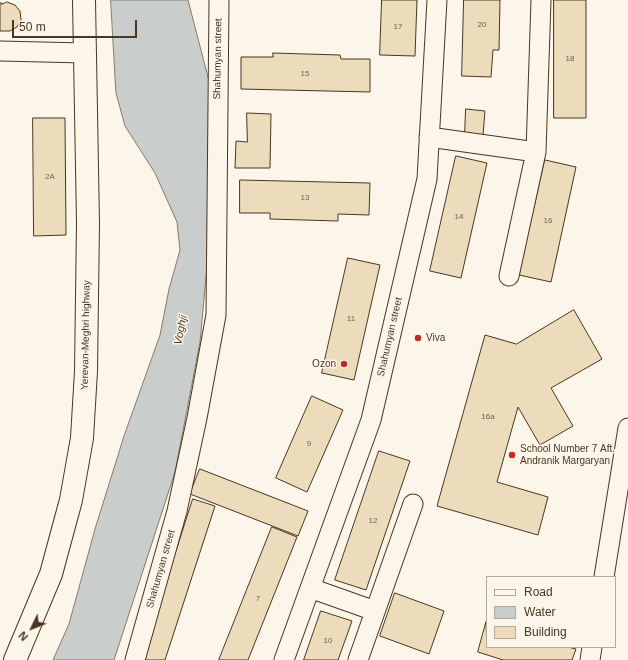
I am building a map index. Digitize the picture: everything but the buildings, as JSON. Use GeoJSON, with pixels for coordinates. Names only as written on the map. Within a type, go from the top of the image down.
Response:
{"type":"FeatureCollection","features":[{"type":"Feature","properties":{"kind":"highway","name":"Yerevan-Meghri highway"},"geometry":{"type":"LineString","coordinates":[[15,660],[51,574],[71,500],[82,438],[86,371],[88,223],[84,0]]}},
{"type":"Feature","properties":{"kind":"street","name":"Shahumyan street"},"geometry":{"type":"LineString","coordinates":[[135,660],[177,511],[197,418],[216,315],[219,0]]}},
{"type":"Feature","properties":{"kind":"street","name":"Shahumyan street"},"geometry":{"type":"LineString","coordinates":[[284,660],[371,420],[427,179],[437,0]]}},
{"type":"Feature","properties":{"kind":"street"},"geometry":{"type":"LineString","coordinates":[[509,276],[536,152],[541,0]]}},
{"type":"Feature","properties":{"kind":"street"},"geometry":{"type":"LineString","coordinates":[[0,51],[84,53]]}},
{"type":"Feature","properties":{"kind":"street"},"geometry":{"type":"LineString","coordinates":[[429,137],[536,152]]}},
{"type":"Feature","properties":{"kind":"street"},"geometry":{"type":"LineString","coordinates":[[604,576],[628,428]]}},
{"type":"Feature","properties":{"kind":"street"},"geometry":{"type":"LineString","coordinates":[[358,660],[413,504]]}},
{"type":"Feature","properties":{"kind":"street"},"geometry":{"type":"LineString","coordinates":[[310,588],[375,611]]}},
{"type":"Feature","properties":{"kind":"street"},"geometry":{"type":"LineString","coordinates":[[590,660],[592,648]]}},
{"type":"Feature","properties":{"kind":"water","name":"Voghji"},"geometry":{"type":"Polygon","coordinates":[[[111,0],[188,0],[209,81],[207,266],[200,342],[175,472],[114,660],[53,660],[69,624],[95,529],[124,436],[160,335],[169,289],[180,250],[177,222],[155,173],[125,126],[116,93],[111,0]]]}},
{"type":"Feature","properties":{"kind":"place","name":"Viva"},"geometry":{"type":"Point","coordinates":[418,338]}},
{"type":"Feature","properties":{"kind":"place","name":"Ozon"},"geometry":{"type":"Point","coordinates":[344,364]}},
{"type":"Feature","properties":{"kind":"place","name":"School Number 7 Aft. Andranik Margaryan"},"geometry":{"type":"Point","coordinates":[512,455]}}]}
